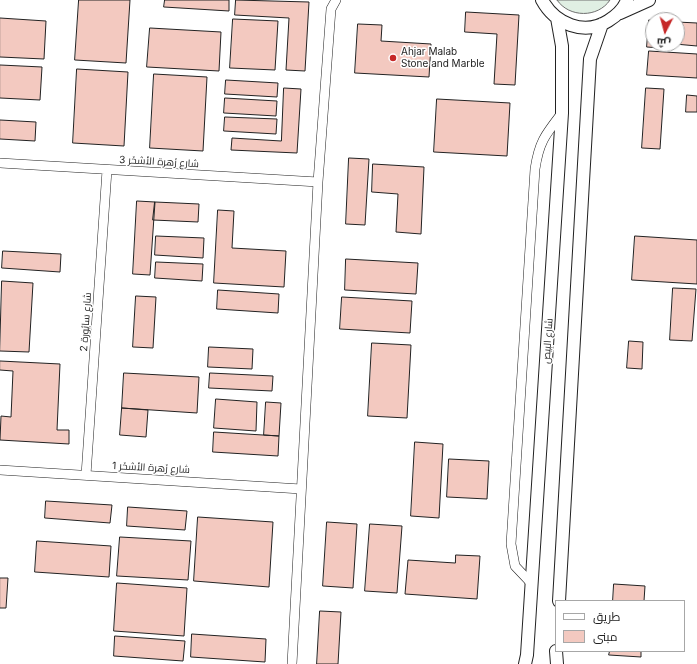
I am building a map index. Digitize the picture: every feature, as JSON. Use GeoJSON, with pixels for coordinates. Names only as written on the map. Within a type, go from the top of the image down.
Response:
{"type":"FeatureCollection","features":[{"type":"Feature","properties":{"kind":"street"},"geometry":{"type":"LineString","coordinates":[[292,664],[329,4],[336,0]]}},
{"type":"Feature","properties":{"kind":"street"},"geometry":{"type":"LineString","coordinates":[[542,0],[547,9],[556,18],[571,26],[587,28],[602,24],[632,6],[649,0]]}},
{"type":"Feature","properties":{"kind":"street"},"geometry":{"type":"LineString","coordinates":[[616,16],[627,0]]}},
{"type":"Feature","properties":{"kind":"street","name":"شارع البِيص"},"geometry":{"type":"LineString","coordinates":[[525,664],[527,655],[532,584],[562,113],[562,46],[556,18]]}},
{"type":"Feature","properties":{"kind":"street"},"geometry":{"type":"LineString","coordinates":[[559,600],[590,59],[602,24]]}},
{"type":"Feature","properties":{"kind":"street"},"geometry":{"type":"LineString","coordinates":[[532,584],[515,566],[511,544],[535,169],[538,149],[544,137],[562,113]]}},
{"type":"Feature","properties":{"kind":"street","name":"شارع زَهرة الأشخَر 3"},"geometry":{"type":"LineString","coordinates":[[0,163],[318,182]]}},
{"type":"Feature","properties":{"kind":"street","name":"شارع سايُورة 2"},"geometry":{"type":"LineString","coordinates":[[86,476],[107,170]]}},
{"type":"Feature","properties":{"kind":"street","name":"شارع زَهرة الأشخَر 1"},"geometry":{"type":"LineString","coordinates":[[0,470],[301,488]]}},
{"type":"Feature","properties":{"kind":"street"},"geometry":{"type":"LineString","coordinates":[[556,652],[558,664]]}},
{"type":"Feature","properties":{"kind":"green space"},"geometry":{"type":"Polygon","coordinates":[[[557,0],[610,0],[605,6],[598,10],[584,14],[569,10],[562,6],[557,0]]]}},
{"type":"Feature","properties":{"kind":"building"},"geometry":{"type":"Polygon","coordinates":[[[79,0],[130,0],[126,63],[75,60],[79,0]]]}},
{"type":"Feature","properties":{"kind":"building"},"geometry":{"type":"Polygon","coordinates":[[[165,0],[229,0],[229,11],[164,7],[165,0]]]}},
{"type":"Feature","properties":{"kind":"building"},"geometry":{"type":"Polygon","coordinates":[[[236,0],[309,2],[305,71],[286,70],[289,18],[235,15],[236,0]]]}},
{"type":"Feature","properties":{"kind":"building"},"geometry":{"type":"Polygon","coordinates":[[[466,12],[519,15],[515,85],[494,84],[497,34],[465,32],[466,12]]]}},
{"type":"Feature","properties":{"kind":"building"},"geometry":{"type":"Polygon","coordinates":[[[0,18],[46,21],[44,59],[0,57],[0,18]]]}},
{"type":"Feature","properties":{"kind":"building"},"geometry":{"type":"Polygon","coordinates":[[[233,19],[278,21],[275,70],[230,68],[233,19]]]}},
{"type":"Feature","properties":{"kind":"building"},"geometry":{"type":"Polygon","coordinates":[[[685,22],[697,23],[697,46],[685,45],[685,22]]]}},
{"type":"Feature","properties":{"kind":"building","name":"Ahjar Malab Stone and Marble"},"geometry":{"type":"Polygon","coordinates":[[[358,24],[382,25],[381,41],[431,44],[429,77],[355,73],[358,24]]]}},
{"type":"Feature","properties":{"kind":"building"},"geometry":{"type":"Polygon","coordinates":[[[150,28],[221,32],[219,71],[147,67],[150,28]]]}},
{"type":"Feature","properties":{"kind":"building"},"geometry":{"type":"Polygon","coordinates":[[[649,52],[697,54],[697,78],[647,75],[649,52]]]}},
{"type":"Feature","properties":{"kind":"building"},"geometry":{"type":"Polygon","coordinates":[[[0,65],[42,67],[40,100],[0,98],[0,65]]]}},
{"type":"Feature","properties":{"kind":"building"},"geometry":{"type":"Polygon","coordinates":[[[77,69],[128,72],[124,146],[73,143],[77,69]]]}},
{"type":"Feature","properties":{"kind":"building"},"geometry":{"type":"Polygon","coordinates":[[[154,74],[207,77],[203,151],[150,148],[154,74]]]}},
{"type":"Feature","properties":{"kind":"building"},"geometry":{"type":"Polygon","coordinates":[[[226,80],[278,83],[277,97],[225,94],[226,80]]]}},
{"type":"Feature","properties":{"kind":"building"},"geometry":{"type":"Polygon","coordinates":[[[284,88],[301,89],[297,153],[231,150],[232,138],[281,141],[284,88]]]}},
{"type":"Feature","properties":{"kind":"building"},"geometry":{"type":"Polygon","coordinates":[[[646,88],[664,89],[660,149],[642,148],[646,88]]]}},
{"type":"Feature","properties":{"kind":"building"},"geometry":{"type":"Polygon","coordinates":[[[687,95],[697,96],[697,112],[686,112],[687,95]]]}},
{"type":"Feature","properties":{"kind":"building"},"geometry":{"type":"Polygon","coordinates":[[[225,98],[277,101],[276,116],[224,113],[225,98]]]}},
{"type":"Feature","properties":{"kind":"building"},"geometry":{"type":"Polygon","coordinates":[[[437,99],[510,103],[507,156],[434,152],[437,99]]]}},
{"type":"Feature","properties":{"kind":"building"},"geometry":{"type":"Polygon","coordinates":[[[225,117],[277,119],[276,134],[224,131],[225,117]]]}},
{"type":"Feature","properties":{"kind":"building"},"geometry":{"type":"Polygon","coordinates":[[[0,120],[36,122],[35,141],[0,139],[0,120]]]}},
{"type":"Feature","properties":{"kind":"building"},"geometry":{"type":"Polygon","coordinates":[[[349,158],[369,159],[365,225],[346,224],[349,158]]]}},
{"type":"Feature","properties":{"kind":"building"},"geometry":{"type":"Polygon","coordinates":[[[373,164],[424,167],[421,234],[396,232],[398,194],[372,192],[373,164]]]}},
{"type":"Feature","properties":{"kind":"building"},"geometry":{"type":"Polygon","coordinates":[[[137,201],[155,202],[150,275],[133,274],[137,201]]]}},
{"type":"Feature","properties":{"kind":"building"},"geometry":{"type":"Polygon","coordinates":[[[155,202],[199,204],[198,222],[153,220],[155,202]]]}},
{"type":"Feature","properties":{"kind":"building"},"geometry":{"type":"Polygon","coordinates":[[[218,210],[234,211],[232,248],[286,251],[284,287],[214,283],[218,210]]]}},
{"type":"Feature","properties":{"kind":"building"},"geometry":{"type":"Polygon","coordinates":[[[156,236],[204,238],[203,258],[155,255],[156,236]]]}},
{"type":"Feature","properties":{"kind":"building"},"geometry":{"type":"Polygon","coordinates":[[[635,236],[697,240],[697,284],[632,280],[635,236]]]}},
{"type":"Feature","properties":{"kind":"building"},"geometry":{"type":"Polygon","coordinates":[[[3,251],[61,254],[60,272],[2,268],[3,251]]]}},
{"type":"Feature","properties":{"kind":"building"},"geometry":{"type":"Polygon","coordinates":[[[346,259],[418,263],[416,294],[345,290],[346,259]]]}},
{"type":"Feature","properties":{"kind":"building"},"geometry":{"type":"Polygon","coordinates":[[[156,262],[203,264],[202,281],[155,278],[156,262]]]}},
{"type":"Feature","properties":{"kind":"building"},"geometry":{"type":"Polygon","coordinates":[[[2,281],[33,283],[29,352],[0,351],[2,281]]]}},
{"type":"Feature","properties":{"kind":"building"},"geometry":{"type":"Polygon","coordinates":[[[673,288],[696,289],[692,341],[670,340],[673,288]]]}},
{"type":"Feature","properties":{"kind":"building"},"geometry":{"type":"Polygon","coordinates":[[[218,290],[279,294],[278,313],[217,309],[218,290]]]}},
{"type":"Feature","properties":{"kind":"building"},"geometry":{"type":"Polygon","coordinates":[[[136,296],[156,297],[153,348],[133,347],[136,296]]]}},
{"type":"Feature","properties":{"kind":"building"},"geometry":{"type":"Polygon","coordinates":[[[342,297],[412,301],[410,333],[340,329],[342,297]]]}},
{"type":"Feature","properties":{"kind":"building"},"geometry":{"type":"Polygon","coordinates":[[[629,341],[643,342],[642,369],[627,368],[629,341]]]}},
{"type":"Feature","properties":{"kind":"building"},"geometry":{"type":"Polygon","coordinates":[[[372,343],[411,345],[407,418],[368,416],[372,343]]]}},
{"type":"Feature","properties":{"kind":"building"},"geometry":{"type":"Polygon","coordinates":[[[209,347],[253,349],[252,369],[208,367],[209,347]]]}},
{"type":"Feature","properties":{"kind":"building"},"geometry":{"type":"Polygon","coordinates":[[[0,361],[60,364],[57,430],[69,430],[69,444],[0,440],[1,416],[11,417],[13,371],[0,370],[0,361]]]}},
{"type":"Feature","properties":{"kind":"building"},"geometry":{"type":"Polygon","coordinates":[[[124,373],[199,377],[197,413],[122,408],[124,373]]]}},
{"type":"Feature","properties":{"kind":"building"},"geometry":{"type":"Polygon","coordinates":[[[210,373],[273,376],[272,391],[209,388],[210,373]]]}},
{"type":"Feature","properties":{"kind":"building"},"geometry":{"type":"Polygon","coordinates":[[[216,399],[257,402],[256,431],[214,428],[216,399]]]}},
{"type":"Feature","properties":{"kind":"building"},"geometry":{"type":"Polygon","coordinates":[[[266,402],[281,403],[279,436],[264,435],[266,402]]]}},
{"type":"Feature","properties":{"kind":"building"},"geometry":{"type":"Polygon","coordinates":[[[122,408],[148,410],[146,437],[120,435],[122,408]]]}},
{"type":"Feature","properties":{"kind":"building"},"geometry":{"type":"Polygon","coordinates":[[[214,432],[279,436],[278,456],[213,452],[214,432]]]}},
{"type":"Feature","properties":{"kind":"building"},"geometry":{"type":"Polygon","coordinates":[[[415,442],[443,444],[439,518],[411,516],[415,442]]]}},
{"type":"Feature","properties":{"kind":"building"},"geometry":{"type":"Polygon","coordinates":[[[449,459],[489,461],[487,499],[447,497],[449,459]]]}},
{"type":"Feature","properties":{"kind":"building"},"geometry":{"type":"Polygon","coordinates":[[[46,501],[112,505],[110,523],[45,518],[46,501]]]}},
{"type":"Feature","properties":{"kind":"building"},"geometry":{"type":"Polygon","coordinates":[[[128,507],[187,511],[185,530],[127,526],[128,507]]]}},
{"type":"Feature","properties":{"kind":"building"},"geometry":{"type":"Polygon","coordinates":[[[198,517],[273,522],[269,587],[194,581],[198,517]]]}},
{"type":"Feature","properties":{"kind":"building"},"geometry":{"type":"Polygon","coordinates":[[[327,522],[357,524],[353,588],[323,586],[327,522]]]}},
{"type":"Feature","properties":{"kind":"building"},"geometry":{"type":"Polygon","coordinates":[[[370,524],[402,526],[397,593],[365,591],[370,524]]]}},
{"type":"Feature","properties":{"kind":"building"},"geometry":{"type":"Polygon","coordinates":[[[120,537],[191,541],[188,580],[117,576],[120,537]]]}},
{"type":"Feature","properties":{"kind":"building"},"geometry":{"type":"Polygon","coordinates":[[[37,541],[111,546],[109,577],[35,572],[37,541]]]}},
{"type":"Feature","properties":{"kind":"building"},"geometry":{"type":"Polygon","coordinates":[[[456,555],[480,556],[477,599],[405,594],[408,560],[455,563],[456,555]]]}},
{"type":"Feature","properties":{"kind":"building"},"geometry":{"type":"Polygon","coordinates":[[[0,578],[8,578],[6,608],[0,608],[0,578]]]}},
{"type":"Feature","properties":{"kind":"building"},"geometry":{"type":"Polygon","coordinates":[[[117,583],[187,588],[184,636],[114,631],[117,583]]]}},
{"type":"Feature","properties":{"kind":"building"},"geometry":{"type":"Polygon","coordinates":[[[614,584],[645,586],[644,600],[613,600],[614,584]]]}},
{"type":"Feature","properties":{"kind":"building"},"geometry":{"type":"Polygon","coordinates":[[[320,611],[341,612],[338,664],[317,664],[320,611]]]}},
{"type":"Feature","properties":{"kind":"building"},"geometry":{"type":"Polygon","coordinates":[[[192,634],[266,639],[265,662],[191,657],[192,634]]]}},
{"type":"Feature","properties":{"kind":"building"},"geometry":{"type":"Polygon","coordinates":[[[115,636],[185,641],[183,661],[114,656],[115,636]]]}},
{"type":"Feature","properties":{"kind":"building"},"geometry":{"type":"Polygon","coordinates":[[[610,652],[641,652],[641,657],[609,655],[610,652]]]}},
{"type":"Feature","properties":{"kind":"place","name":"Ahjar Malab Stone and Marble"},"geometry":{"type":"Point","coordinates":[393,58]}}]}
